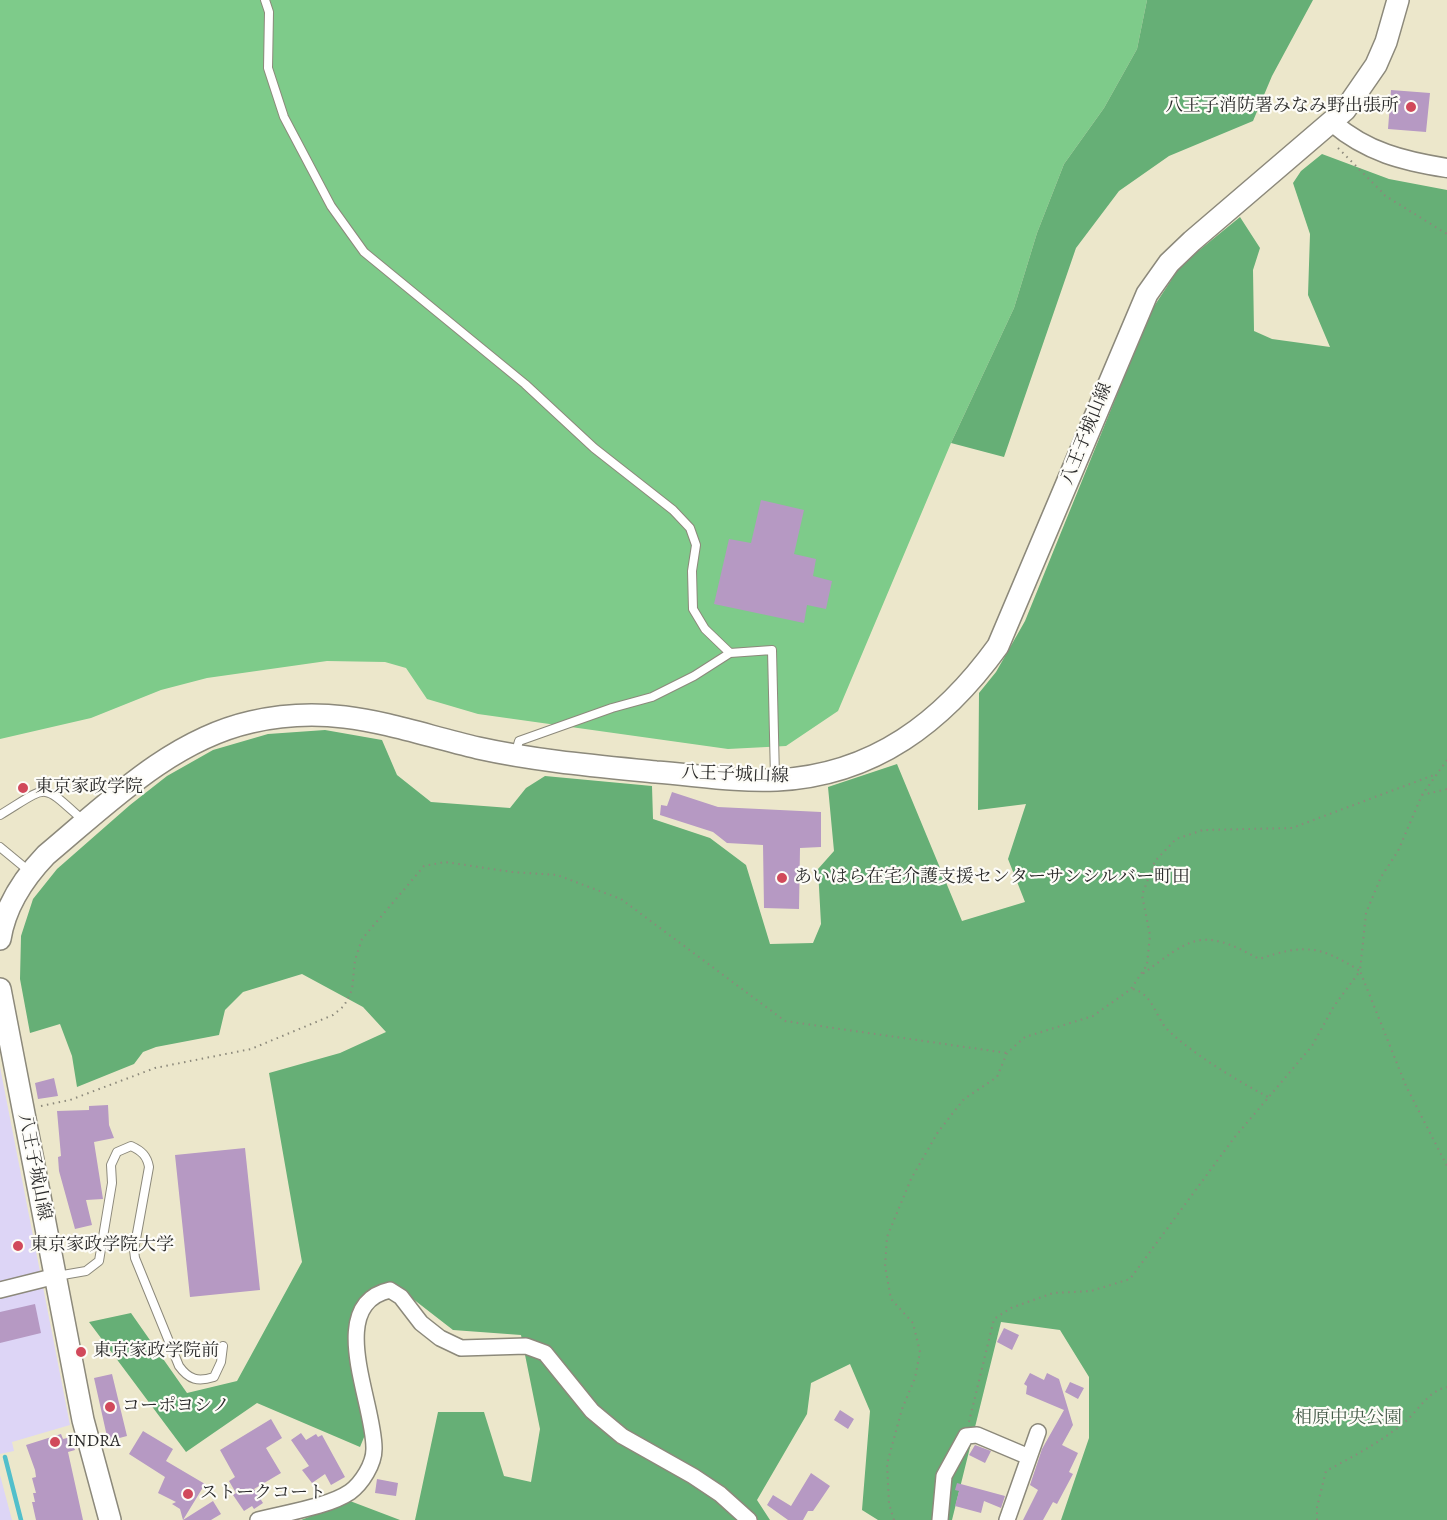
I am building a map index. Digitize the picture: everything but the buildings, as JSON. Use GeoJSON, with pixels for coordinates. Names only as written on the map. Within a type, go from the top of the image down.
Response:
{"type":"FeatureCollection","features":[{"type":"Feature","properties":{"kind":"main road","name":"八王子城山線"},"geometry":{"type":"LineString","coordinates":[[0,936],[13,900],[30,872],[46,855],[155,766],[179,750],[227,729],[280,717],[312,714],[347,716],[386,722],[515,756],[577,765],[736,779],[775,780],[821,773],[855,764],[887,749],[926,725],[967,686],[998,646],[1147,294],[1169,263],[1192,241],[1333,123],[1356,96],[1376,64],[1386,42],[1398,0]]}},
{"type":"Feature","properties":{"kind":"main road","name":"八王子城山線"},"geometry":{"type":"LineString","coordinates":[[0,989],[90,1453],[110,1520]]}},
{"type":"Feature","properties":{"kind":"street"},"geometry":{"type":"LineString","coordinates":[[1333,123],[1369,148],[1386,156],[1447,168]]}},
{"type":"Feature","properties":{"kind":"street"},"geometry":{"type":"LineString","coordinates":[[0,1290],[56,1276]]}},
{"type":"Feature","properties":{"kind":"street"},"geometry":{"type":"LineString","coordinates":[[258,1520],[321,1503],[350,1491],[369,1470],[374,1450],[356,1338],[358,1315],[367,1301],[390,1290],[401,1297],[421,1323],[440,1338],[461,1348],[526,1346],[545,1353],[592,1411],[622,1436],[693,1476],[749,1520]]}},
{"type":"Feature","properties":{"kind":"street"},"geometry":{"type":"LineString","coordinates":[[1007,1520],[1038,1432]]}},
{"type":"Feature","properties":{"kind":"street"},"geometry":{"type":"LineString","coordinates":[[940,1520],[944,1476],[966,1436],[977,1435],[1029,1457]]}},
{"type":"Feature","properties":{"kind":"lane"},"geometry":{"type":"LineString","coordinates":[[265,0],[269,12],[268,68],[284,117],[331,206],[364,252],[525,384],[594,448],[673,510],[690,528],[696,545],[692,571],[693,609],[705,629],[730,653]]}},
{"type":"Feature","properties":{"kind":"lane"},"geometry":{"type":"LineString","coordinates":[[515,756],[519,741],[537,737],[612,708],[652,696],[694,676],[730,653],[772,650],[775,780]]}},
{"type":"Feature","properties":{"kind":"lane"},"geometry":{"type":"LineString","coordinates":[[0,815],[41,790],[50,791],[86,822]]}},
{"type":"Feature","properties":{"kind":"lane"},"geometry":{"type":"LineString","coordinates":[[0,847],[30,872]]}},
{"type":"Feature","properties":{"kind":"lane"},"geometry":{"type":"LineString","coordinates":[[56,1276],[86,1271],[99,1261],[112,1183],[111,1165],[117,1152],[131,1146],[140,1150],[148,1158],[149,1167],[134,1250],[135,1258],[179,1366],[189,1378],[204,1380],[214,1377],[221,1362],[224,1346]]}},
{"type":"Feature","properties":{"kind":"path"},"geometry":{"type":"LineString","coordinates":[[1336,146],[1384,195],[1447,234]]}},
{"type":"Feature","properties":{"kind":"path"},"geometry":{"type":"LineString","coordinates":[[1447,760],[1434,775],[1422,795],[1398,851],[1381,877],[1366,913],[1360,971],[1407,1086],[1447,1166]]}},
{"type":"Feature","properties":{"kind":"path"},"geometry":{"type":"LineString","coordinates":[[894,1520],[889,1504],[887,1464],[902,1409],[915,1378],[920,1352],[913,1323],[891,1299],[885,1266],[887,1238],[910,1179],[938,1132],[964,1099],[997,1077],[1007,1053],[1025,1037],[1093,1016],[1131,989],[1147,965],[1150,935],[1142,895],[1155,861],[1176,839],[1203,830],[1292,828],[1434,775]]}},
{"type":"Feature","properties":{"kind":"path"},"geometry":{"type":"LineString","coordinates":[[1422,795],[1447,789]]}},
{"type":"Feature","properties":{"kind":"path"},"geometry":{"type":"LineString","coordinates":[[24,1109],[70,1100],[155,1068],[251,1048],[302,1030],[339,1011],[352,990],[356,960],[362,939],[424,866],[445,862],[512,872],[557,875],[621,899],[785,1021],[1007,1053]]}},
{"type":"Feature","properties":{"kind":"path"},"geometry":{"type":"LineString","coordinates":[[1140,976],[1173,951],[1200,938],[1234,945],[1259,959],[1306,947],[1337,956],[1360,971]]}},
{"type":"Feature","properties":{"kind":"path"},"geometry":{"type":"LineString","coordinates":[[966,1436],[984,1353],[994,1319],[1011,1308],[1053,1293],[1091,1291],[1130,1279],[1166,1233],[1188,1198],[1268,1097],[1312,1046],[1334,1006],[1360,971]]}},
{"type":"Feature","properties":{"kind":"path"},"geometry":{"type":"LineString","coordinates":[[1131,989],[1141,991],[1154,1006],[1169,1032],[1231,1077],[1268,1097]]}},
{"type":"Feature","properties":{"kind":"path"},"geometry":{"type":"LineString","coordinates":[[1317,1520],[1317,1507],[1326,1471],[1371,1446],[1406,1421],[1436,1389],[1447,1387]]}},
{"type":"Feature","properties":{"kind":"shaded area","name":"東京家政学院大学"},"geometry":{"type":"Polygon","coordinates":[[[0,1067],[70,1425],[12,1442],[14,1451],[0,1454],[0,1067]]]}},
{"type":"Feature","properties":{"kind":"shaded area"},"geometry":{"type":"Polygon","coordinates":[[[0,1475],[12,1520],[0,1520],[0,1475]]]}},
{"type":"Feature","properties":{"kind":"green space"},"geometry":{"type":"Polygon","coordinates":[[[0,0],[1147,0],[1137,49],[1104,108],[1064,164],[1037,233],[1014,308],[951,443],[838,711],[786,746],[728,749],[478,714],[427,699],[406,668],[385,662],[327,661],[207,678],[161,690],[91,718],[0,739],[0,0]]]}},
{"type":"Feature","properties":{"kind":"green space"},"geometry":{"type":"Polygon","coordinates":[[[1147,0],[1313,0],[1272,76],[1253,121],[1169,156],[1119,191],[1076,248],[1004,457],[951,443],[1014,308],[1037,233],[1064,164],[1104,108],[1137,49],[1147,0]]]}},
{"type":"Feature","properties":{"kind":"green space","name":"相原中央公園"},"geometry":{"type":"Polygon","coordinates":[[[1322,154],[1389,179],[1447,190],[1447,1520],[1061,1520],[1089,1438],[1089,1377],[1060,1330],[1001,1322],[952,1520],[878,1520],[862,1510],[870,1411],[850,1364],[811,1383],[807,1414],[757,1500],[770,1520],[415,1520],[438,1412],[484,1412],[504,1476],[531,1482],[540,1429],[521,1335],[453,1330],[395,1285],[351,1327],[367,1430],[360,1447],[257,1403],[186,1452],[89,1322],[131,1313],[187,1393],[237,1381],[302,1262],[269,1073],[340,1053],[386,1032],[363,1007],[302,974],[243,992],[225,1010],[219,1035],[156,1047],[143,1052],[134,1064],[77,1087],[72,1056],[60,1024],[30,1033],[20,979],[21,936],[33,899],[57,869],[167,776],[213,750],[268,734],[325,730],[382,740],[397,775],[431,802],[510,808],[526,788],[545,776],[652,786],[653,819],[710,838],[746,865],[770,944],[813,943],[821,924],[818,869],[834,851],[828,787],[897,764],[962,921],[1025,902],[1008,859],[1026,804],[978,810],[979,693],[996,672],[1025,621],[1151,311],[1181,265],[1240,217],[1260,248],[1253,270],[1254,331],[1272,339],[1330,347],[1308,295],[1310,234],[1293,183],[1301,171],[1322,154]]]}},
{"type":"Feature","properties":{"kind":"green space"},"geometry":{"type":"Polygon","coordinates":[[[350,1501],[400,1520],[301,1520],[350,1501]]]}},
{"type":"Feature","properties":{"kind":"waterway"},"geometry":{"type":"LineString","coordinates":[[5,1457],[21,1520]]}},
{"type":"Feature","properties":{"kind":"place","name":"八王子消防署みなみ野出張所"},"geometry":{"type":"Point","coordinates":[1411,107]}},
{"type":"Feature","properties":{"kind":"place","name":"東京家政学院"},"geometry":{"type":"Point","coordinates":[23,788]}},
{"type":"Feature","properties":{"kind":"place","name":"あいはら在宅介護支援センターサンシルバー町田"},"geometry":{"type":"Point","coordinates":[782,878]}},
{"type":"Feature","properties":{"kind":"place","name":"東京家政学院大学"},"geometry":{"type":"Point","coordinates":[18,1246]}},
{"type":"Feature","properties":{"kind":"place","name":"東京家政学院前"},"geometry":{"type":"Point","coordinates":[81,1352]}},
{"type":"Feature","properties":{"kind":"place","name":"コーポヨシノ"},"geometry":{"type":"Point","coordinates":[110,1407]}},
{"type":"Feature","properties":{"kind":"place","name":"INDRA"},"geometry":{"type":"Point","coordinates":[55,1442]}},
{"type":"Feature","properties":{"kind":"place","name":"ストークコート"},"geometry":{"type":"Point","coordinates":[188,1494]}}]}
